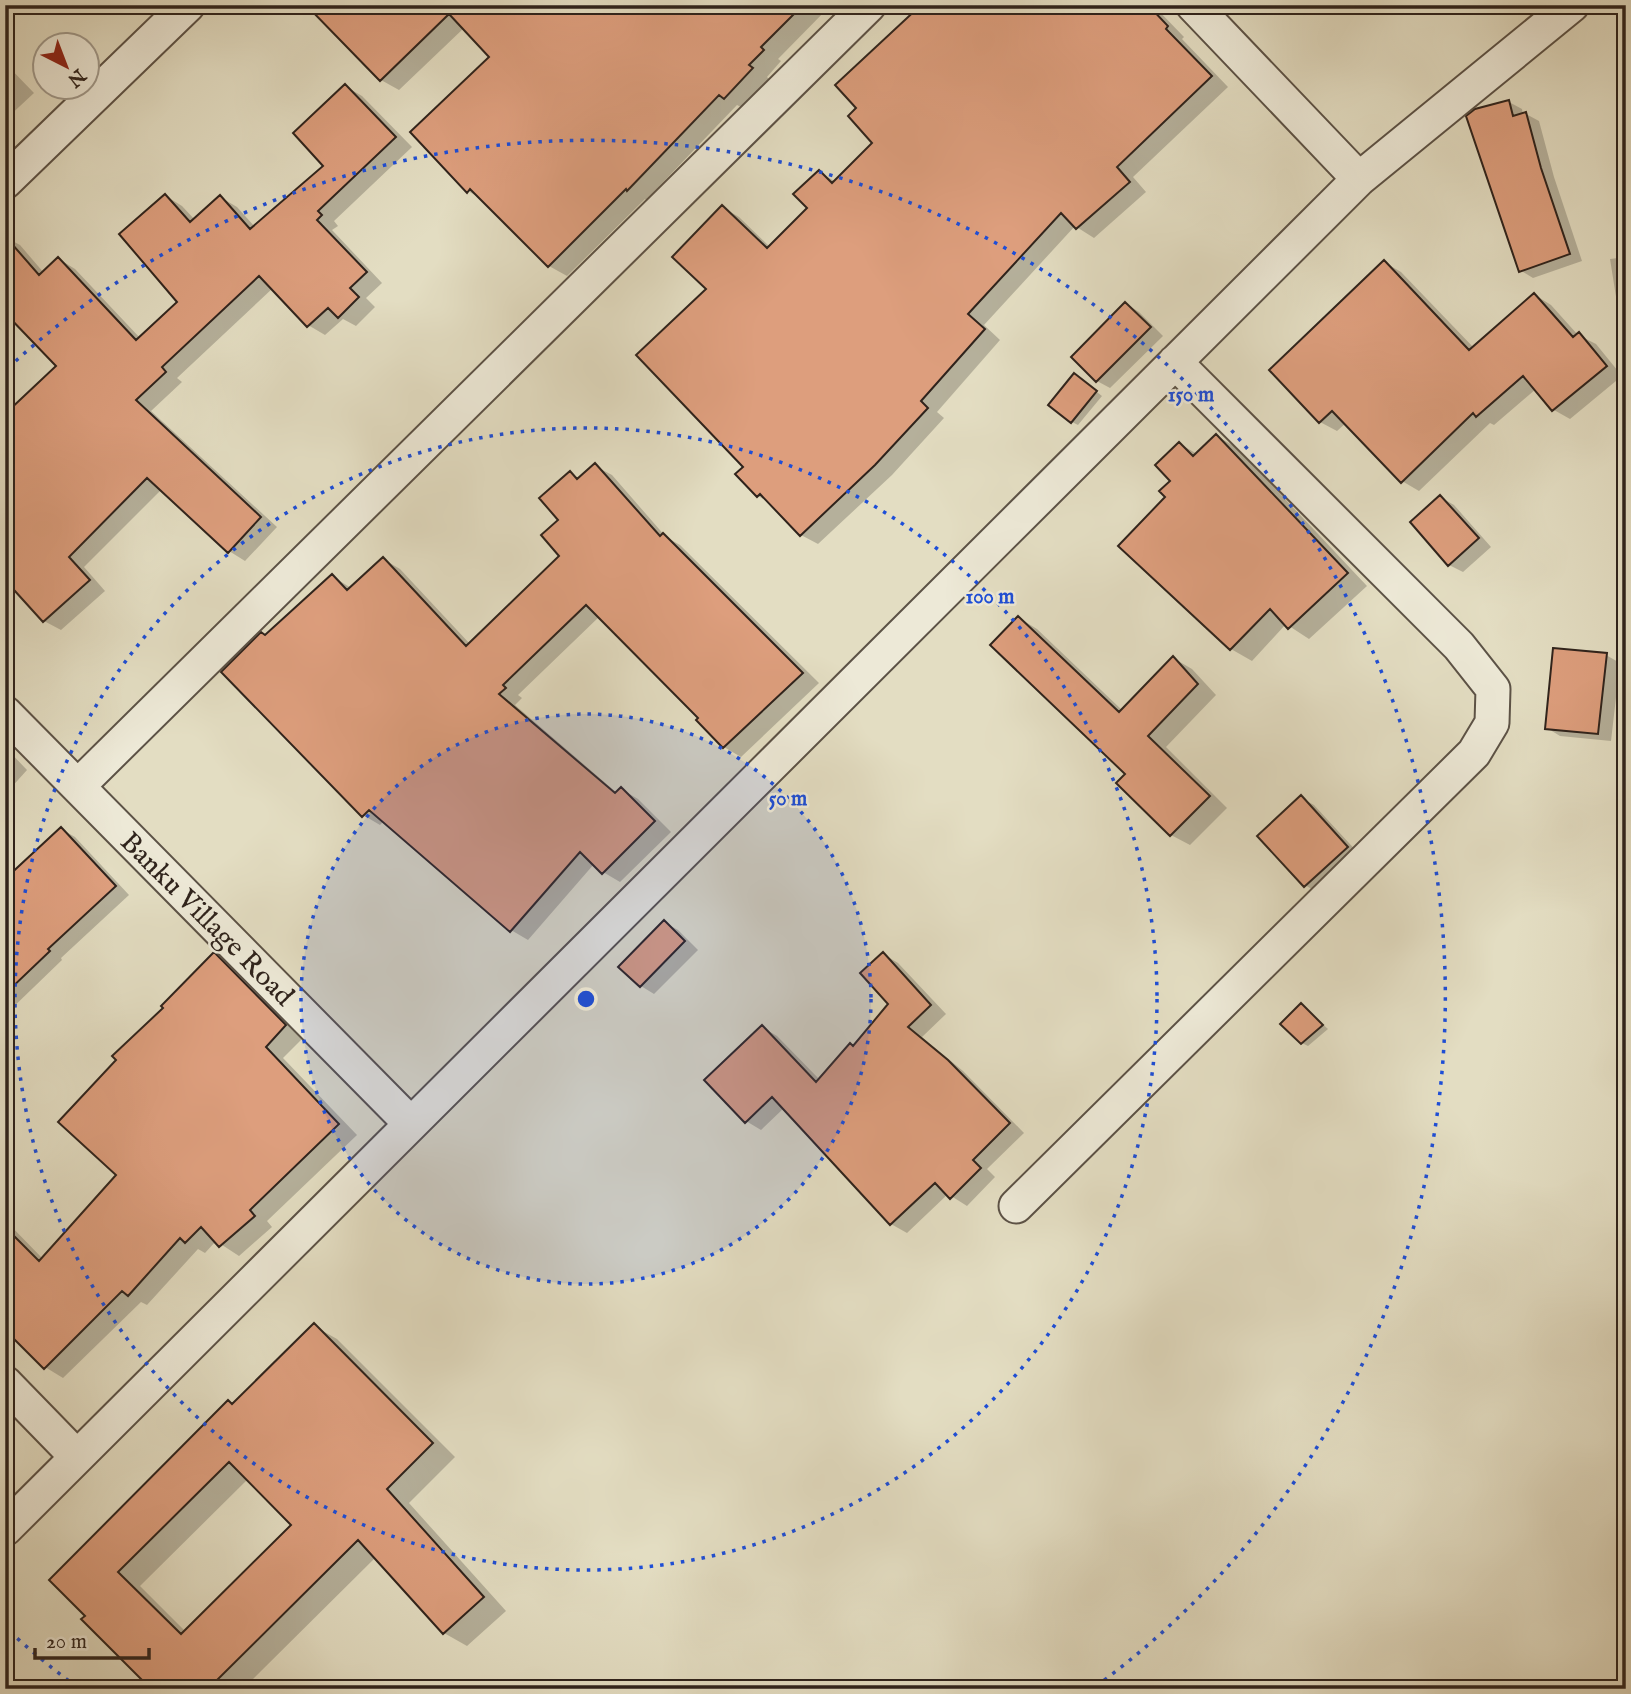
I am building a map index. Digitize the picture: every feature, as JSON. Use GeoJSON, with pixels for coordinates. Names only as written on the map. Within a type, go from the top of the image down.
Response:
{"type":"FeatureCollection","features":[{"type":"Feature","properties":{"kind":"street"},"geometry":{"type":"LineString","coordinates":[[5,183],[188,5]]}},
{"type":"Feature","properties":{"kind":"street"},"geometry":{"type":"LineString","coordinates":[[78,786],[869,5]]}},
{"type":"Feature","properties":{"kind":"street"},"geometry":{"type":"LineString","coordinates":[[1192,5],[1359,179]]}},
{"type":"Feature","properties":{"kind":"street"},"geometry":{"type":"LineString","coordinates":[[5,1529],[1359,179],[1572,5]]}},
{"type":"Feature","properties":{"kind":"street"},"geometry":{"type":"LineString","coordinates":[[1016,1206],[1474,753],[1492,723],[1493,689],[1459,646],[1175,362]]}},
{"type":"Feature","properties":{"kind":"street","name":"Banku Village Road"},"geometry":{"type":"LineString","coordinates":[[5,713],[411,1124]]}},
{"type":"Feature","properties":{"kind":"street"},"geometry":{"type":"LineString","coordinates":[[5,1383],[76,1456]]}},
{"type":"Feature","properties":{"kind":"building"},"geometry":{"type":"Polygon","coordinates":[[[306,5],[803,5],[761,47],[764,50],[749,65],[753,68],[724,99],[719,95],[627,191],[626,189],[548,267],[470,189],[467,193],[410,132],[489,57],[449,14],[380,81],[306,5]]]}},
{"type":"Feature","properties":{"kind":"building"},"geometry":{"type":"Polygon","coordinates":[[[921,5],[1148,5],[1168,26],[1166,29],[1212,76],[1117,167],[1130,182],[1076,229],[1061,213],[968,314],[985,329],[921,401],[928,408],[875,465],[800,536],[760,494],[757,497],[735,474],[743,467],[636,355],[706,289],[672,257],[722,205],[767,248],[807,208],[793,194],[819,170],[832,183],[872,143],[848,116],[856,108],[835,85],[921,5]]]}},
{"type":"Feature","properties":{"kind":"building"},"geometry":{"type":"Polygon","coordinates":[[[345,84],[396,137],[318,211],[322,215],[317,220],[367,272],[350,288],[359,297],[338,318],[328,308],[307,327],[259,276],[162,367],[166,372],[136,400],[261,517],[228,553],[147,478],[69,557],[90,580],[43,622],[5,580],[5,414],[56,366],[5,313],[5,236],[39,275],[58,257],[136,340],[177,302],[119,234],[165,194],[190,222],[220,195],[250,229],[323,166],[293,133],[345,84]]]}},
{"type":"Feature","properties":{"kind":"building"},"geometry":{"type":"Polygon","coordinates":[[[1509,100],[1513,116],[1526,112],[1541,168],[1570,254],[1519,272],[1466,116],[1475,109],[1509,100]]]}},
{"type":"Feature","properties":{"kind":"building"},"geometry":{"type":"Polygon","coordinates":[[[1384,260],[1469,350],[1534,293],[1573,337],[1579,332],[1607,366],[1552,411],[1523,376],[1476,417],[1473,413],[1401,483],[1332,411],[1319,423],[1269,370],[1384,260]]]}},
{"type":"Feature","properties":{"kind":"building"},"geometry":{"type":"Polygon","coordinates":[[[1125,302],[1151,327],[1096,382],[1071,357],[1125,302]]]}},
{"type":"Feature","properties":{"kind":"building"},"geometry":{"type":"Polygon","coordinates":[[[1074,373],[1097,391],[1071,423],[1048,405],[1074,373]]]}},
{"type":"Feature","properties":{"kind":"building"},"geometry":{"type":"Polygon","coordinates":[[[1216,434],[1348,573],[1288,629],[1270,609],[1230,650],[1118,546],[1165,497],[1159,491],[1170,481],[1155,465],[1179,442],[1193,456],[1216,434]]]}},
{"type":"Feature","properties":{"kind":"building"},"geometry":{"type":"Polygon","coordinates":[[[595,463],[660,536],[663,533],[803,673],[723,748],[696,720],[698,718],[586,605],[503,685],[506,688],[499,694],[615,793],[621,787],[655,821],[602,874],[580,852],[510,932],[369,810],[362,817],[221,672],[261,632],[265,635],[332,574],[347,590],[383,557],[466,646],[559,556],[541,535],[558,520],[539,498],[570,471],[577,479],[595,463]]]}},
{"type":"Feature","properties":{"kind":"building"},"geometry":{"type":"Polygon","coordinates":[[[1440,495],[1479,538],[1448,566],[1410,522],[1440,495]]]}},
{"type":"Feature","properties":{"kind":"building"},"geometry":{"type":"Polygon","coordinates":[[[1018,616],[1119,712],[1173,656],[1198,684],[1148,736],[1210,796],[1170,836],[1116,783],[1125,774],[990,645],[1018,616]]]}},
{"type":"Feature","properties":{"kind":"building"},"geometry":{"type":"Polygon","coordinates":[[[1553,648],[1607,653],[1598,734],[1545,729],[1553,648]]]}},
{"type":"Feature","properties":{"kind":"building"},"geometry":{"type":"Polygon","coordinates":[[[1301,795],[1348,847],[1304,887],[1257,836],[1301,795]]]}},
{"type":"Feature","properties":{"kind":"building"},"geometry":{"type":"Polygon","coordinates":[[[61,827],[116,886],[48,949],[50,951],[5,994],[5,879],[61,827]]]}},
{"type":"Feature","properties":{"kind":"building"},"geometry":{"type":"Polygon","coordinates":[[[664,920],[685,941],[640,987],[618,967],[664,920]]]}},
{"type":"Feature","properties":{"kind":"building"},"geometry":{"type":"Polygon","coordinates":[[[214,952],[286,1025],[266,1047],[339,1124],[250,1210],[255,1216],[219,1247],[201,1227],[185,1243],[180,1238],[128,1296],[122,1291],[44,1369],[5,1330],[5,1227],[39,1261],[116,1175],[58,1122],[116,1060],[112,1056],[163,1008],[161,1006],[214,952]]]}},
{"type":"Feature","properties":{"kind":"building"},"geometry":{"type":"Polygon","coordinates":[[[883,952],[931,1005],[908,1027],[948,1060],[1010,1123],[973,1160],[981,1168],[950,1199],[935,1183],[890,1225],[772,1097],[745,1123],[704,1080],[762,1025],[816,1082],[850,1043],[853,1046],[888,1004],[860,973],[883,952]]]}},
{"type":"Feature","properties":{"kind":"building"},"geometry":{"type":"Polygon","coordinates":[[[1301,1003],[1323,1025],[1301,1044],[1280,1024],[1301,1003]]]}},
{"type":"Feature","properties":{"kind":"building"},"geometry":{"type":"Polygon","coordinates":[[[314,1323],[433,1443],[387,1489],[484,1597],[443,1634],[358,1540],[208,1689],[151,1689],[81,1619],[85,1616],[49,1580],[228,1400],[232,1404],[314,1323]],[[229,1462],[118,1572],[181,1634],[291,1525],[229,1462]]]}}]}
